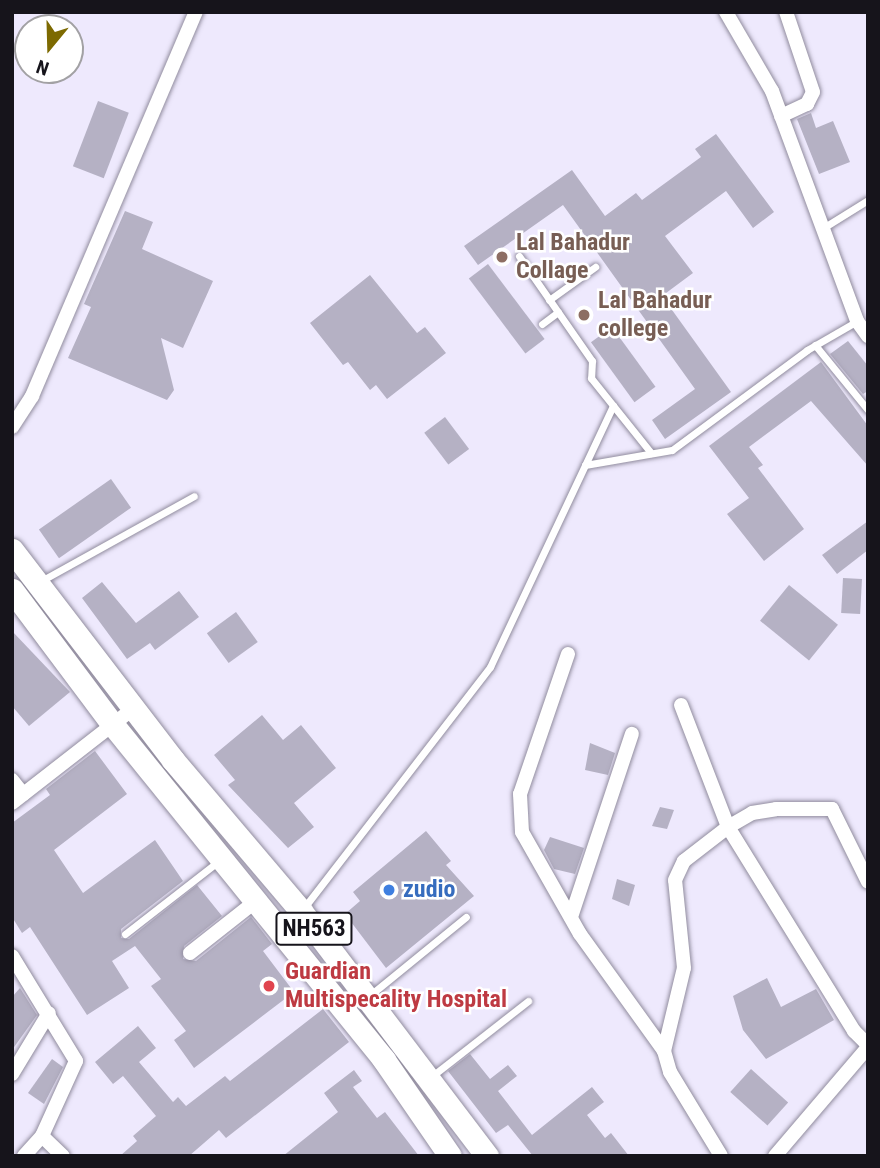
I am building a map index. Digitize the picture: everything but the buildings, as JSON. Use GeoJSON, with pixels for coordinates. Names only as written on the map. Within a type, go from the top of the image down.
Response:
{"type":"FeatureCollection","features":[{"type":"Feature","properties":{"kind":"highway","name":"NH563"},"geometry":{"type":"LineString","coordinates":[[12,550],[134,709],[368,997],[487,1156]]}},
{"type":"Feature","properties":{"kind":"highway","name":"NH563"},"geometry":{"type":"LineString","coordinates":[[12,590],[113,725],[384,1060],[450,1156]]}},
{"type":"Feature","properties":{"kind":"street"},"geometry":{"type":"LineString","coordinates":[[12,427],[32,396],[196,12]]}},
{"type":"Feature","properties":{"kind":"street"},"geometry":{"type":"LineString","coordinates":[[726,12],[772,91],[857,321],[868,336]]}},
{"type":"Feature","properties":{"kind":"street"},"geometry":{"type":"LineString","coordinates":[[781,116],[807,104],[813,92],[786,12]]}},
{"type":"Feature","properties":{"kind":"street"},"geometry":{"type":"LineString","coordinates":[[568,654],[520,794],[522,832],[571,917],[664,1051],[670,1072],[721,1156]]}},
{"type":"Feature","properties":{"kind":"street"},"geometry":{"type":"LineString","coordinates":[[681,705],[728,827],[854,1031],[868,1046],[775,1156]]}},
{"type":"Feature","properties":{"kind":"street"},"geometry":{"type":"LineString","coordinates":[[12,780],[18,798],[134,709]]}},
{"type":"Feature","properties":{"kind":"street"},"geometry":{"type":"LineString","coordinates":[[571,917],[632,734]]}},
{"type":"Feature","properties":{"kind":"street"},"geometry":{"type":"LineString","coordinates":[[664,1051],[684,968],[675,880],[684,862],[728,827],[752,813],[776,809],[832,809],[868,882]]}},
{"type":"Feature","properties":{"kind":"street"},"geometry":{"type":"LineString","coordinates":[[190,953],[256,901]]}},
{"type":"Feature","properties":{"kind":"street"},"geometry":{"type":"LineString","coordinates":[[12,956],[76,1061],[72,1079],[43,1136],[24,1156]]}},
{"type":"Feature","properties":{"kind":"street"},"geometry":{"type":"LineString","coordinates":[[12,1074],[49,1013]]}},
{"type":"Feature","properties":{"kind":"street"},"geometry":{"type":"LineString","coordinates":[[43,1136],[63,1156]]}},
{"type":"Feature","properties":{"kind":"lane"},"geometry":{"type":"LineString","coordinates":[[823,228],[868,200]]}},
{"type":"Feature","properties":{"kind":"lane"},"geometry":{"type":"LineString","coordinates":[[519,256],[593,362],[591,377],[651,453]]}},
{"type":"Feature","properties":{"kind":"lane"},"geometry":{"type":"LineString","coordinates":[[549,300],[595,267]]}},
{"type":"Feature","properties":{"kind":"lane"},"geometry":{"type":"LineString","coordinates":[[542,324],[558,312]]}},
{"type":"Feature","properties":{"kind":"lane"},"geometry":{"type":"LineString","coordinates":[[585,466],[672,450],[816,345],[857,321]]}},
{"type":"Feature","properties":{"kind":"lane"},"geometry":{"type":"LineString","coordinates":[[816,345],[868,410]]}},
{"type":"Feature","properties":{"kind":"lane"},"geometry":{"type":"LineString","coordinates":[[300,911],[490,667],[613,406]]}},
{"type":"Feature","properties":{"kind":"lane"},"geometry":{"type":"LineString","coordinates":[[38,582],[194,496]]}},
{"type":"Feature","properties":{"kind":"lane"},"geometry":{"type":"LineString","coordinates":[[125,934],[220,859]]}},
{"type":"Feature","properties":{"kind":"lane"},"geometry":{"type":"LineString","coordinates":[[368,997],[467,917]]}},
{"type":"Feature","properties":{"kind":"lane"},"geometry":{"type":"LineString","coordinates":[[430,1078],[528,1001]]}},
{"type":"Feature","properties":{"kind":"place","name":"Lal Bahadur Collage"},"geometry":{"type":"Point","coordinates":[502,257]}},
{"type":"Feature","properties":{"kind":"place","name":"Lal Bahadur college"},"geometry":{"type":"Point","coordinates":[584,315]}},
{"type":"Feature","properties":{"kind":"place","name":"zudio"},"geometry":{"type":"Point","coordinates":[389,890]}},
{"type":"Feature","properties":{"kind":"place","name":"Guardian Multispecality Hospital"},"geometry":{"type":"Point","coordinates":[269,986]}}]}
